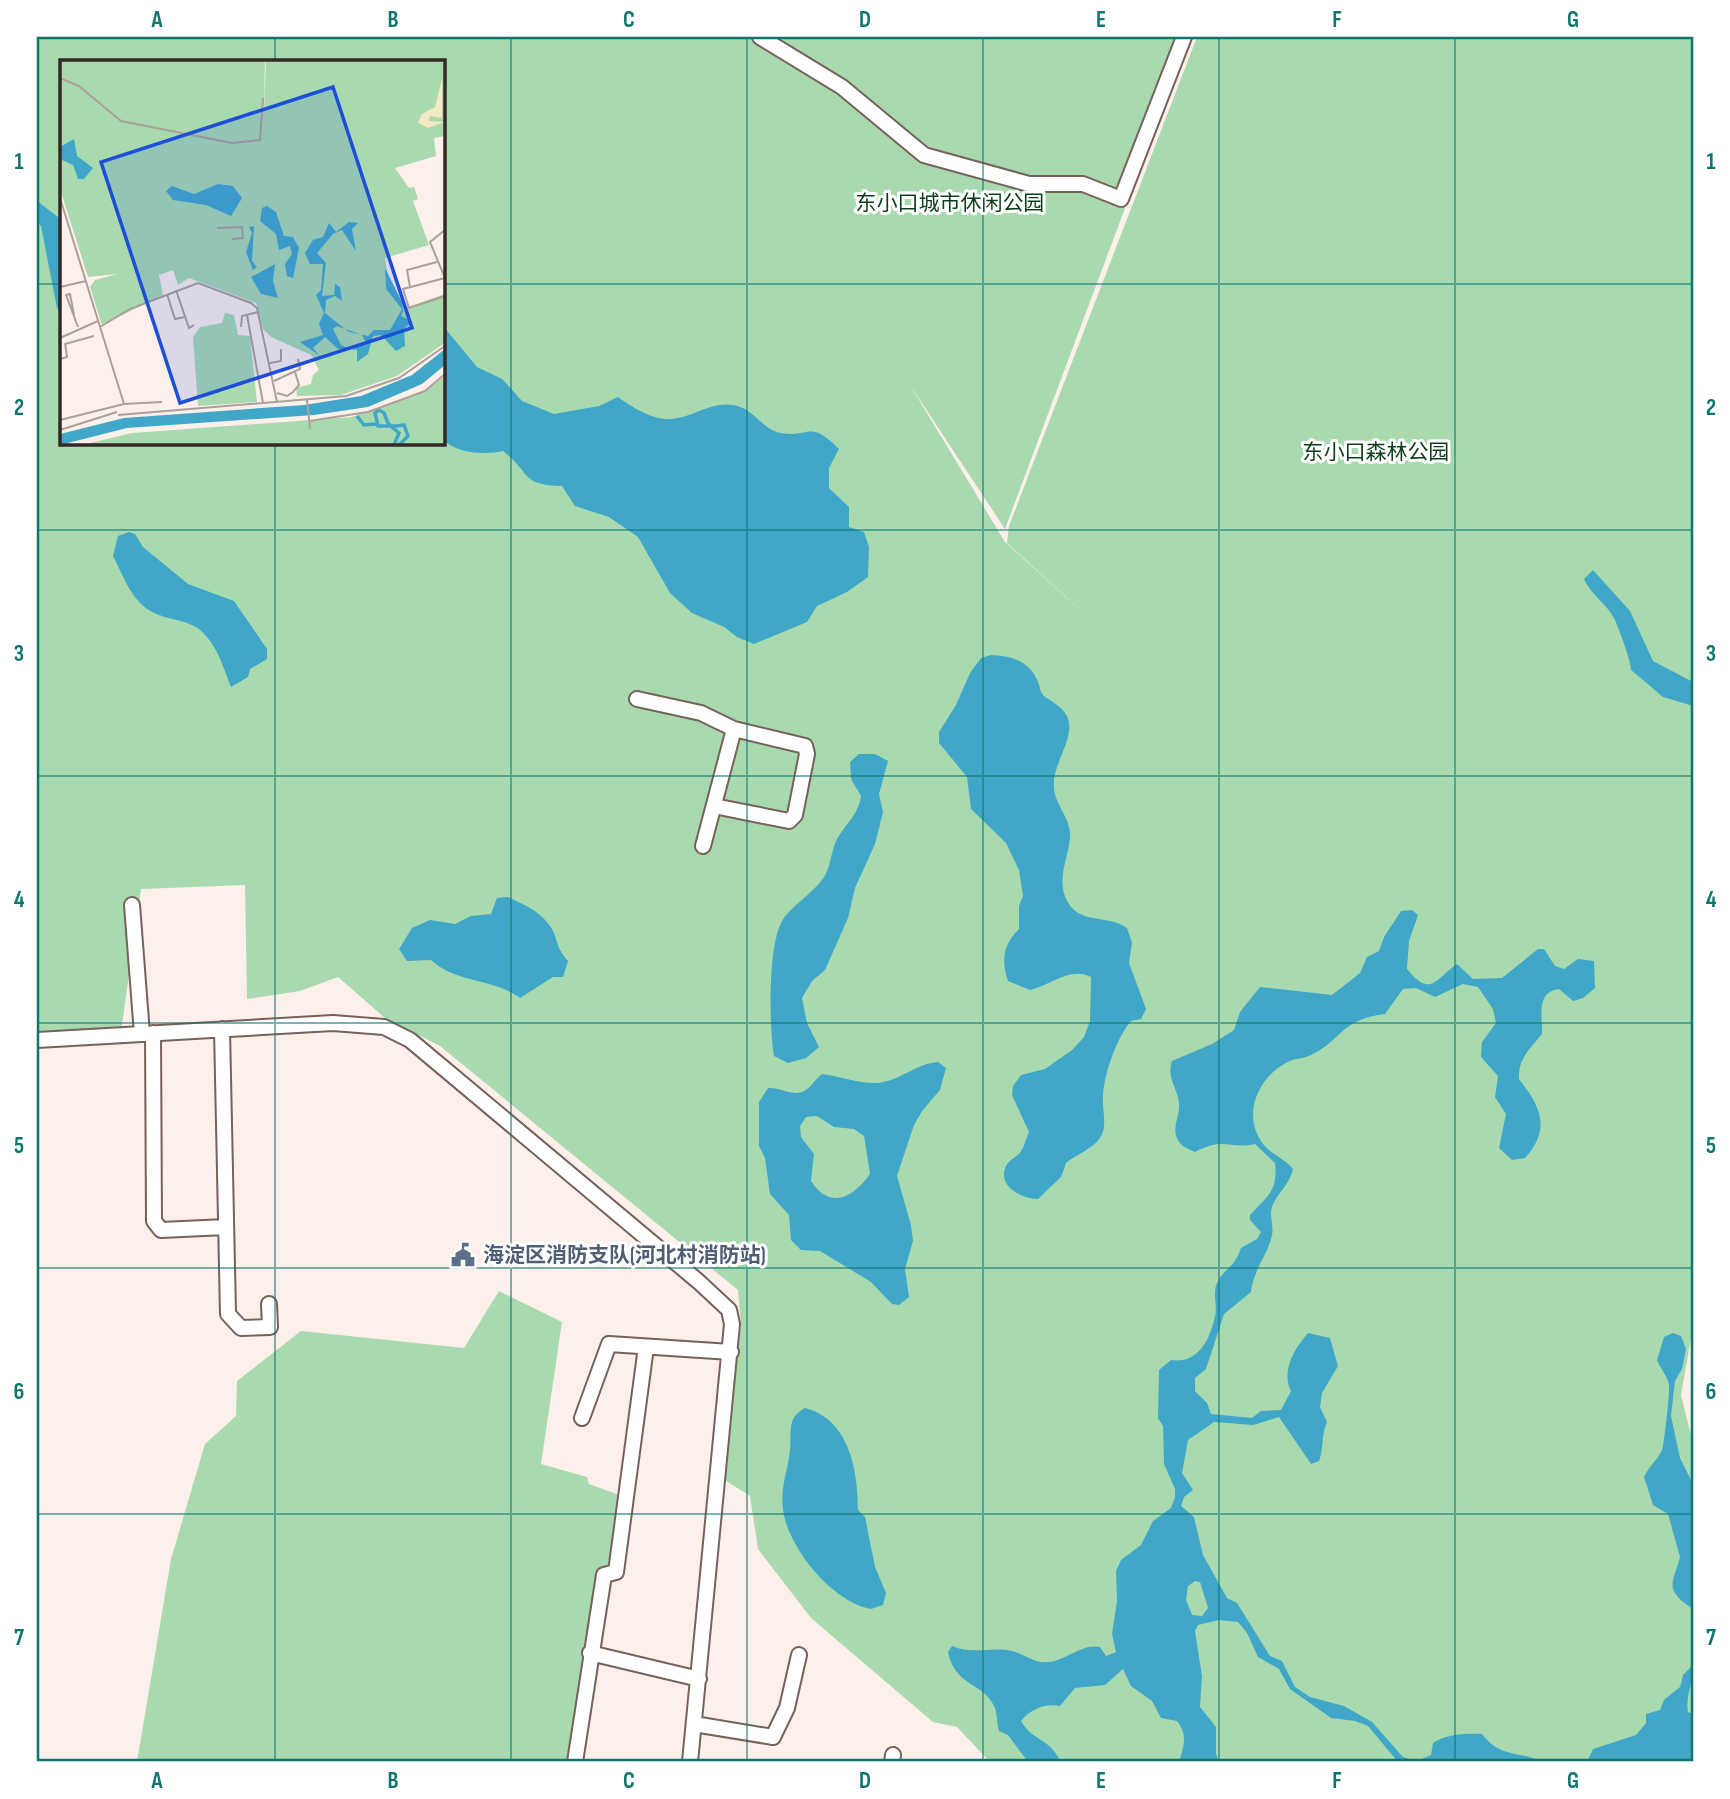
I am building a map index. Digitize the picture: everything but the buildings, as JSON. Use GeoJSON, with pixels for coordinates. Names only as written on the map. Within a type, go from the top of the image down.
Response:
{"type":"FeatureCollection","features":[{"type":"Feature","properties":{"kind":"street"},"geometry":{"type":"LineString","coordinates":[[760,37],[842,87],[924,155],[1029,184],[1083,184],[1121,199],[1184,37]]}},
{"type":"Feature","properties":{"kind":"street"},"geometry":{"type":"LineString","coordinates":[[637,699],[701,713],[734,729],[805,746],[807,754],[794,815],[789,821],[714,806]]}},
{"type":"Feature","properties":{"kind":"street"},"geometry":{"type":"LineString","coordinates":[[703,846],[734,729]]}},
{"type":"Feature","properties":{"kind":"street"},"geometry":{"type":"LineString","coordinates":[[132,905],[148,1034],[155,1221],[161,1230],[226,1227]]}},
{"type":"Feature","properties":{"kind":"street"},"geometry":{"type":"LineString","coordinates":[[37,1040],[332,1023],[384,1027],[410,1040],[729,1310],[732,1324],[731,1352],[690,1762]]}},
{"type":"Feature","properties":{"kind":"street"},"geometry":{"type":"LineString","coordinates":[[222,1029],[228,1314],[242,1328],[270,1327],[269,1304]]}},
{"type":"Feature","properties":{"kind":"street"},"geometry":{"type":"LineString","coordinates":[[582,1418],[609,1345],[731,1352]]}},
{"type":"Feature","properties":{"kind":"street"},"geometry":{"type":"LineString","coordinates":[[575,1762],[604,1575],[616,1572],[646,1346]]}},
{"type":"Feature","properties":{"kind":"street"},"geometry":{"type":"LineString","coordinates":[[590,1653],[699,1679]]}},
{"type":"Feature","properties":{"kind":"street"},"geometry":{"type":"LineString","coordinates":[[694,1724],[773,1737],[781,1727],[788,1708],[799,1655]]}},
{"type":"Feature","properties":{"kind":"green space"},"geometry":{"type":"Polygon","coordinates":[[[37,37],[1189,37],[1005,529],[910,385],[1005,542],[1103,631],[1007,543],[1009,526],[1197,37],[1693,37],[1693,1327],[1681,1395],[1693,1443],[1693,1762],[990,1762],[957,1727],[933,1722],[811,1618],[758,1549],[750,1496],[723,1479],[741,1325],[738,1290],[440,1046],[385,1018],[338,977],[300,991],[247,999],[245,885],[141,889],[121,1032],[37,1036],[37,37]]]}},
{"type":"Feature","properties":{"kind":"green space"},"geometry":{"type":"Polygon","coordinates":[[[499,1291],[562,1322],[541,1464],[587,1477],[589,1484],[619,1495],[612,1566],[600,1568],[568,1762],[137,1762],[171,1559],[205,1444],[236,1416],[237,1381],[301,1331],[464,1348],[499,1291]]]}},
{"type":"Feature","properties":{"kind":"water"},"geometry":{"type":"Polygon","coordinates":[[[37,201],[58,217],[60,222],[60,310],[57,308],[41,226],[37,222],[37,201]]]}},
{"type":"Feature","properties":{"kind":"water"},"geometry":{"type":"Polygon","coordinates":[[[444,327],[477,367],[502,379],[522,401],[554,414],[599,406],[618,397],[644,412],[665,419],[681,418],[713,406],[740,407],[775,431],[791,434],[815,432],[839,449],[829,468],[829,488],[849,507],[849,527],[864,532],[869,547],[868,577],[847,592],[817,606],[807,622],[754,644],[692,613],[670,593],[638,537],[609,517],[575,506],[562,486],[532,480],[503,451],[471,452],[444,440],[444,327]]]}},
{"type":"Feature","properties":{"kind":"water"},"geometry":{"type":"Polygon","coordinates":[[[129,532],[135,534],[143,547],[188,584],[234,601],[267,649],[267,659],[250,669],[248,677],[231,687],[216,650],[200,630],[150,611],[136,598],[113,556],[118,536],[129,532]]]}},
{"type":"Feature","properties":{"kind":"water"},"geometry":{"type":"Polygon","coordinates":[[[1593,570],[1630,611],[1653,661],[1693,682],[1693,706],[1663,697],[1631,670],[1614,618],[1584,579],[1593,570]]]}},
{"type":"Feature","properties":{"kind":"water"},"geometry":{"type":"Polygon","coordinates":[[[991,655],[1013,658],[1025,664],[1035,675],[1043,694],[1066,714],[1069,732],[1054,781],[1055,794],[1070,831],[1063,877],[1064,893],[1072,908],[1079,913],[1127,928],[1132,943],[1129,963],[1146,1009],[1141,1019],[1131,1021],[1112,1056],[1104,1087],[1104,1123],[1100,1138],[1066,1163],[1061,1177],[1038,1199],[1018,1193],[1004,1178],[1007,1164],[1020,1153],[1029,1132],[1012,1095],[1013,1086],[1021,1075],[1045,1069],[1072,1050],[1084,1037],[1090,1021],[1091,977],[1083,974],[1068,975],[1030,990],[1008,981],[1005,953],[1019,929],[1019,906],[1023,896],[1019,870],[1006,843],[971,809],[967,777],[939,743],[939,732],[956,705],[970,673],[981,658],[991,655]]]}},
{"type":"Feature","properties":{"kind":"water"},"geometry":{"type":"Polygon","coordinates":[[[859,754],[875,754],[888,761],[879,794],[883,812],[875,844],[855,888],[848,918],[825,970],[812,981],[802,998],[807,1023],[819,1047],[806,1058],[788,1063],[774,1056],[772,1043],[771,988],[777,935],[784,917],[824,877],[836,841],[857,809],[861,796],[851,779],[850,762],[859,754]]]}},
{"type":"Feature","properties":{"kind":"water"},"geometry":{"type":"Polygon","coordinates":[[[508,897],[536,912],[550,926],[568,961],[563,977],[553,977],[520,998],[498,987],[451,973],[431,960],[407,961],[399,949],[412,928],[430,920],[455,924],[471,916],[491,914],[497,898],[508,897]]]}},
{"type":"Feature","properties":{"kind":"water"},"geometry":{"type":"Polygon","coordinates":[[[1412,910],[1418,915],[1409,941],[1407,969],[1422,983],[1433,983],[1457,964],[1473,979],[1502,978],[1538,949],[1544,949],[1555,966],[1564,969],[1578,959],[1594,961],[1595,988],[1583,998],[1573,1001],[1559,989],[1551,991],[1543,1000],[1542,1034],[1526,1054],[1519,1072],[1519,1079],[1537,1108],[1541,1127],[1525,1158],[1512,1160],[1499,1148],[1506,1114],[1495,1097],[1498,1076],[1481,1057],[1482,1042],[1496,1023],[1493,1009],[1478,987],[1463,984],[1435,997],[1416,988],[1403,989],[1385,1014],[1350,1025],[1322,1049],[1289,1061],[1267,1078],[1260,1088],[1253,1111],[1257,1134],[1270,1151],[1293,1169],[1272,1207],[1272,1235],[1251,1292],[1224,1314],[1206,1369],[1195,1378],[1195,1391],[1207,1403],[1211,1414],[1252,1418],[1261,1411],[1281,1410],[1291,1391],[1288,1368],[1298,1346],[1308,1333],[1330,1338],[1338,1366],[1322,1393],[1320,1407],[1327,1422],[1322,1451],[1319,1461],[1311,1464],[1279,1417],[1253,1425],[1214,1422],[1188,1440],[1182,1473],[1193,1490],[1184,1497],[1181,1506],[1194,1517],[1203,1555],[1227,1598],[1237,1603],[1270,1656],[1282,1661],[1295,1687],[1310,1697],[1344,1706],[1372,1722],[1403,1757],[1417,1761],[1431,1755],[1433,1743],[1438,1740],[1456,1735],[1482,1734],[1503,1751],[1544,1762],[1398,1762],[1368,1726],[1355,1721],[1331,1718],[1290,1689],[1279,1669],[1258,1657],[1247,1633],[1238,1622],[1219,1620],[1198,1625],[1195,1631],[1202,1676],[1200,1707],[1216,1727],[1216,1754],[1219,1762],[1179,1762],[1184,1741],[1183,1731],[1177,1721],[1161,1718],[1152,1701],[1131,1686],[1123,1669],[1105,1685],[1075,1688],[1060,1706],[1044,1706],[1025,1717],[1021,1721],[1026,1728],[1051,1747],[1061,1762],[1028,1762],[1008,1735],[999,1731],[995,1708],[990,1700],[957,1672],[948,1652],[952,1646],[967,1650],[1004,1650],[1043,1662],[1055,1661],[1093,1646],[1100,1647],[1106,1656],[1116,1652],[1112,1634],[1117,1601],[1116,1571],[1121,1560],[1141,1545],[1153,1521],[1171,1508],[1175,1497],[1175,1489],[1164,1464],[1163,1426],[1158,1418],[1159,1370],[1171,1360],[1189,1358],[1202,1348],[1215,1316],[1217,1283],[1236,1260],[1241,1248],[1257,1239],[1261,1232],[1250,1220],[1250,1215],[1270,1193],[1275,1181],[1275,1163],[1255,1144],[1220,1144],[1195,1152],[1180,1143],[1176,1134],[1179,1104],[1170,1073],[1172,1061],[1212,1044],[1234,1030],[1240,1012],[1260,987],[1332,995],[1360,973],[1367,957],[1379,951],[1384,937],[1401,911],[1412,910]],[[1195,1581],[1188,1586],[1186,1600],[1192,1615],[1202,1616],[1208,1608],[1200,1582],[1195,1581]]]}},
{"type":"Feature","properties":{"kind":"water"},"geometry":{"type":"Polygon","coordinates":[[[938,1062],[946,1068],[940,1090],[914,1125],[897,1176],[913,1241],[905,1269],[909,1297],[899,1305],[892,1304],[871,1282],[820,1251],[801,1250],[791,1240],[789,1215],[770,1194],[765,1158],[759,1146],[759,1102],[768,1088],[802,1092],[822,1074],[877,1083],[938,1062]],[[817,1116],[806,1117],[800,1126],[801,1137],[814,1154],[811,1181],[826,1196],[834,1198],[849,1194],[870,1174],[864,1136],[854,1129],[834,1127],[817,1116]]]}},
{"type":"Feature","properties":{"kind":"water"},"geometry":{"type":"Polygon","coordinates":[[[1673,1333],[1681,1336],[1686,1349],[1682,1369],[1675,1381],[1671,1416],[1680,1458],[1693,1484],[1693,1605],[1690,1607],[1673,1590],[1673,1579],[1680,1557],[1668,1514],[1653,1505],[1644,1477],[1663,1446],[1669,1385],[1657,1360],[1664,1337],[1673,1333]]]}},
{"type":"Feature","properties":{"kind":"water"},"geometry":{"type":"Polygon","coordinates":[[[805,1408],[832,1423],[848,1448],[856,1479],[858,1510],[865,1517],[875,1567],[886,1593],[883,1605],[871,1609],[856,1605],[828,1585],[803,1556],[786,1524],[783,1494],[791,1426],[795,1416],[805,1408]]]}},
{"type":"Feature","properties":{"kind":"water"},"geometry":{"type":"Polygon","coordinates":[[[1693,1665],[1687,1706],[1688,1712],[1693,1714],[1693,1762],[1587,1762],[1593,1749],[1636,1735],[1646,1723],[1646,1714],[1660,1710],[1664,1700],[1680,1687],[1683,1675],[1693,1665]]]}},
{"type":"Feature","properties":{"kind":"place","name":"海淀区消防支队(河北村消防站)"},"geometry":{"type":"Point","coordinates":[463,1255]}},
{"type":"Feature","properties":{"kind":"park label","name":"东小口城市休闲公园"},"geometry":{"type":"Point","coordinates":[950,203]}},
{"type":"Feature","properties":{"kind":"park label","name":"东小口森林公园"},"geometry":{"type":"Point","coordinates":[1376,452]}}]}
